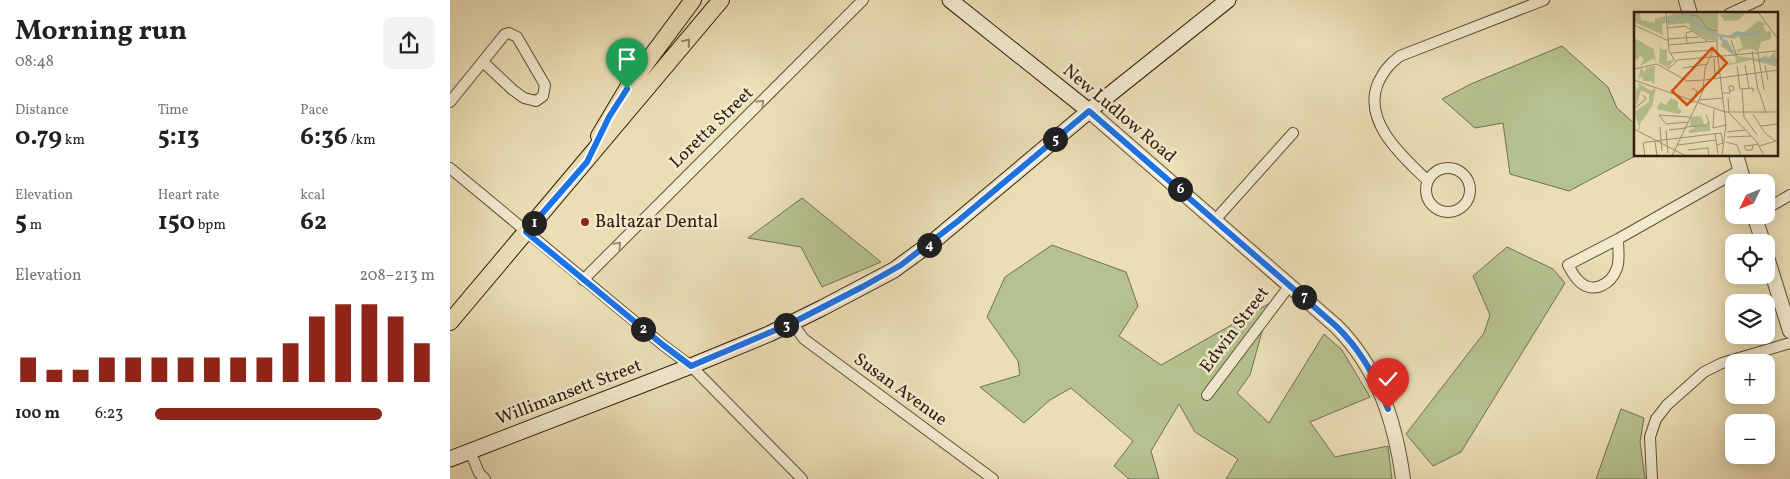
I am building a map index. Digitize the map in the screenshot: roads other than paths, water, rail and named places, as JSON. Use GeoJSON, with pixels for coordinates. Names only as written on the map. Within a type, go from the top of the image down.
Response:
{"type":"FeatureCollection","features":[{"type":"Feature","properties":{"kind":"main road"},"geometry":{"type":"LineString","coordinates":[[587,162],[609,117],[627,89],[692,0]]}},
{"type":"Feature","properties":{"kind":"main road"},"geometry":{"type":"LineString","coordinates":[[450,322],[587,162],[721,0]]}},
{"type":"Feature","properties":{"kind":"main road","name":"New Ludlow Road"},"geometry":{"type":"LineString","coordinates":[[950,0],[1089,111]]}},
{"type":"Feature","properties":{"kind":"main road","name":"Willimansett Street"},"geometry":{"type":"LineString","coordinates":[[450,459],[691,366],[792,323],[891,271],[941,235],[1089,111],[1228,0]]}},
{"type":"Feature","properties":{"kind":"street","name":"Loretta Street"},"geometry":{"type":"LineString","coordinates":[[584,280],[863,0]]}},
{"type":"Feature","properties":{"kind":"street"},"geometry":{"type":"LineString","coordinates":[[1428,181],[1402,156],[1382,129],[1376,117],[1374,94],[1383,72],[1387,66],[1400,56],[1544,0]]}},
{"type":"Feature","properties":{"kind":"street"},"geometry":{"type":"LineString","coordinates":[[1733,12],[1759,0]]}},
{"type":"Feature","properties":{"kind":"street"},"geometry":{"type":"LineString","coordinates":[[450,102],[505,34],[513,34],[526,52],[545,85],[543,96],[536,101],[524,98],[483,62]]}},
{"type":"Feature","properties":{"kind":"street","name":"New Ludlow Road"},"geometry":{"type":"LineString","coordinates":[[1089,111],[1341,330],[1366,362],[1377,382],[1388,409],[1403,479]]}},
{"type":"Feature","properties":{"kind":"street"},"geometry":{"type":"LineString","coordinates":[[1215,220],[1293,133]]}},
{"type":"Feature","properties":{"kind":"street"},"geometry":{"type":"LineString","coordinates":[[1736,156],[1741,174]]}},
{"type":"Feature","properties":{"kind":"street"},"geometry":{"type":"LineString","coordinates":[[450,168],[663,345],[691,366],[802,479]]}},
{"type":"Feature","properties":{"kind":"street"},"geometry":{"type":"LineString","coordinates":[[1445,168],[1453,169],[1465,176],[1469,183],[1469,198],[1460,209],[1447,213],[1440,211],[1429,202],[1426,195],[1428,181],[1438,171],[1445,168]]}},
{"type":"Feature","properties":{"kind":"street"},"geometry":{"type":"LineString","coordinates":[[1618,239],[1618,265],[1612,279],[1601,286],[1591,288],[1583,285],[1576,279],[1568,265],[1618,239],[1725,185]]}},
{"type":"Feature","properties":{"kind":"street"},"geometry":{"type":"LineString","coordinates":[[1775,204],[1790,195]]}},
{"type":"Feature","properties":{"kind":"street"},"geometry":{"type":"LineString","coordinates":[[1775,283],[1790,331]]}},
{"type":"Feature","properties":{"kind":"street","name":"Edwin Street"},"geometry":{"type":"LineString","coordinates":[[1207,395],[1290,285]]}},
{"type":"Feature","properties":{"kind":"street","name":"Susan Avenue"},"geometry":{"type":"LineString","coordinates":[[792,323],[811,345],[993,479]]}},
{"type":"Feature","properties":{"kind":"street"},"geometry":{"type":"LineString","coordinates":[[1652,479],[1650,436],[1656,419],[1667,405],[1704,372],[1722,363],[1790,343]]}},
{"type":"Feature","properties":{"kind":"street"},"geometry":{"type":"LineString","coordinates":[[470,451],[479,473],[485,479]]}},
{"type":"Feature","properties":{"kind":"place","name":"Baltazar Dental"},"geometry":{"type":"Point","coordinates":[585,222]}}]}
